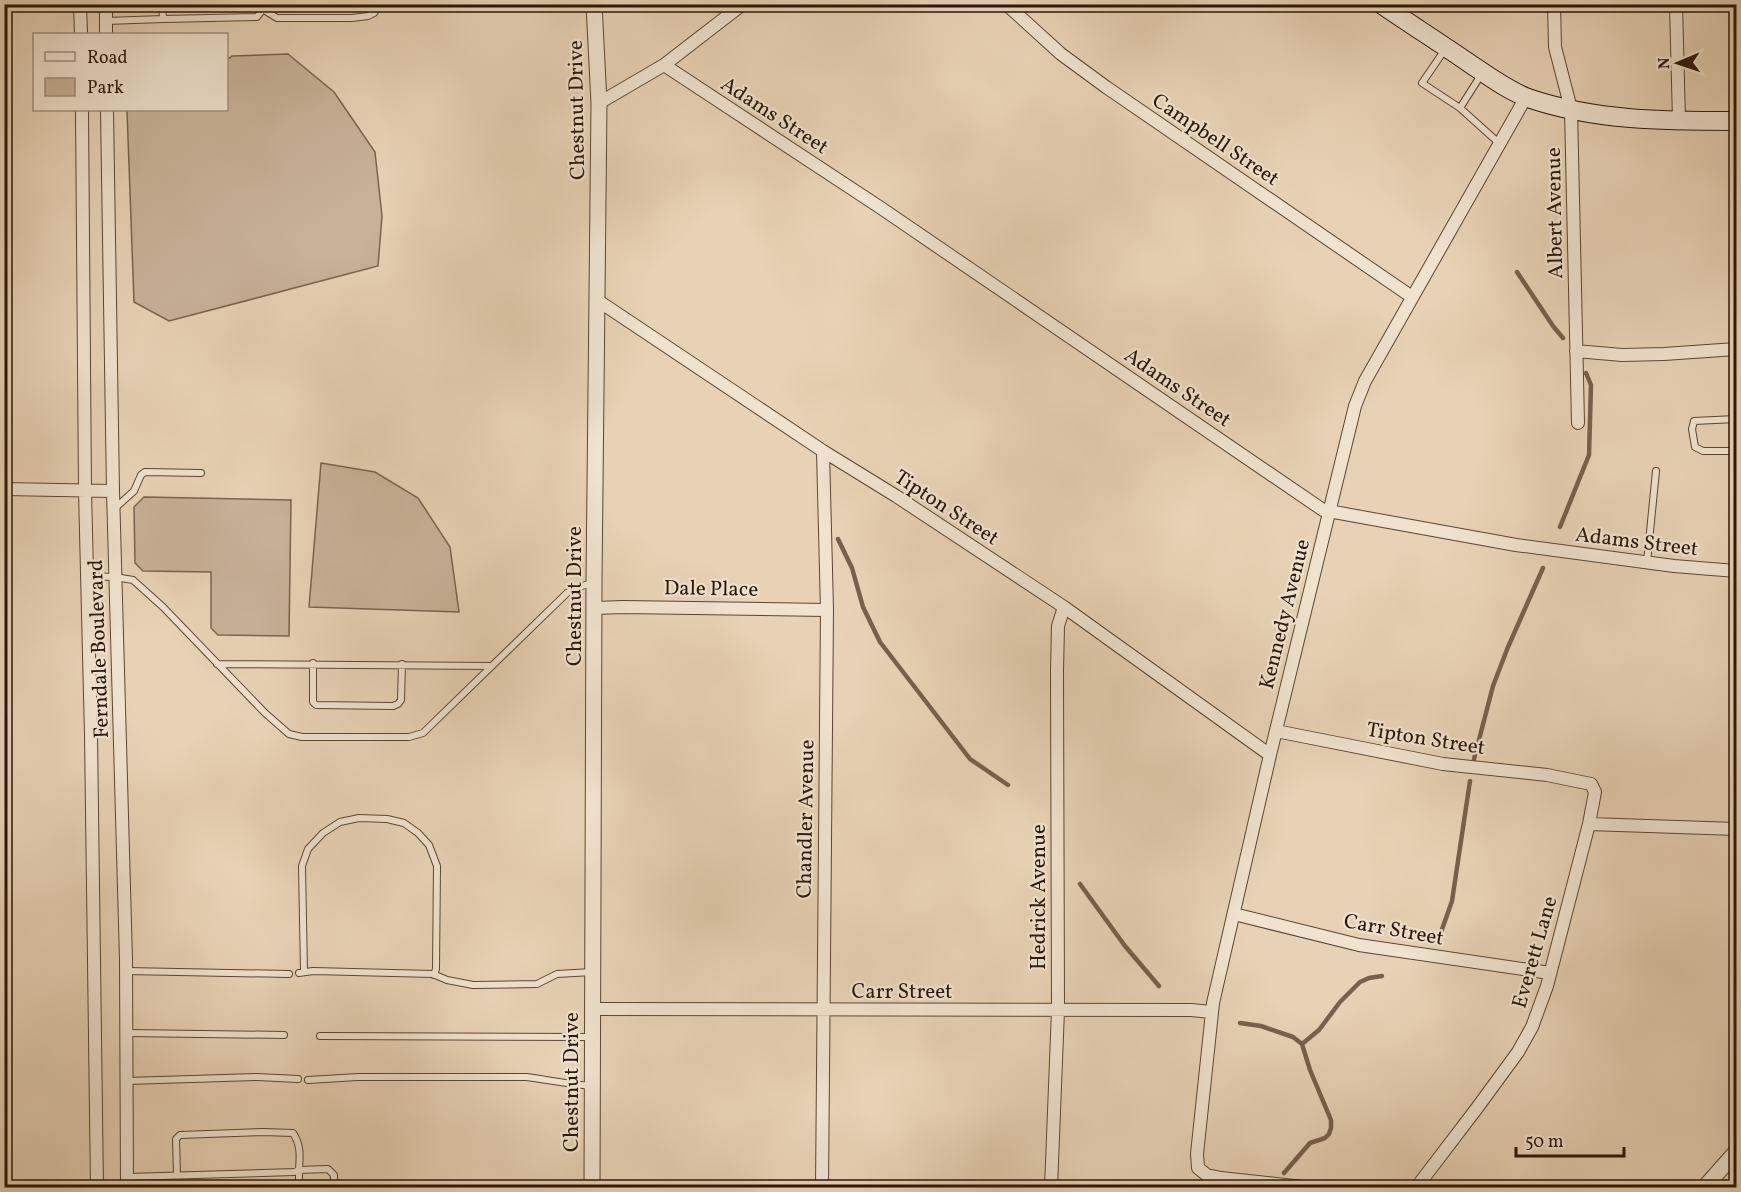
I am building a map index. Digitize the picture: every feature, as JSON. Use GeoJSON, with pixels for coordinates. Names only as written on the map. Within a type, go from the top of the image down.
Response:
{"type":"FeatureCollection","features":[{"type":"Feature","properties":{"kind":"main road"},"geometry":{"type":"LineString","coordinates":[[1381,4],[1483,72],[1526,97],[1571,110],[1618,117],[1737,122]]}},
{"type":"Feature","properties":{"kind":"street"},"geometry":{"type":"LineString","coordinates":[[80,4],[81,33]]}},
{"type":"Feature","properties":{"kind":"street"},"geometry":{"type":"LineString","coordinates":[[105,4],[106,33]]}},
{"type":"Feature","properties":{"kind":"street","name":"Chestnut Drive"},"geometry":{"type":"LineString","coordinates":[[592,1188],[594,582],[599,103],[594,4]]}},
{"type":"Feature","properties":{"kind":"street"},"geometry":{"type":"LineString","coordinates":[[599,103],[664,65],[743,4]]}},
{"type":"Feature","properties":{"kind":"street","name":"Albert Avenue"},"geometry":{"type":"LineString","coordinates":[[1554,4],[1555,46],[1571,110],[1578,423]]}},
{"type":"Feature","properties":{"kind":"street"},"geometry":{"type":"LineString","coordinates":[[1676,4],[1679,121]]}},
{"type":"Feature","properties":{"kind":"street","name":"Campbell Street"},"geometry":{"type":"LineString","coordinates":[[1012,6],[1060,54],[1412,297]]}},
{"type":"Feature","properties":{"kind":"street","name":"Adams Street"},"geometry":{"type":"LineString","coordinates":[[664,65],[900,221],[1323,510],[1496,542],[1647,563],[1737,571]]}},
{"type":"Feature","properties":{"kind":"street","name":"Kennedy Avenue"},"geometry":{"type":"LineString","coordinates":[[1312,1188],[1221,1178],[1207,1175],[1198,1168],[1197,1154],[1211,1012],[1270,755],[1355,406],[1365,381],[1526,97]]}},
{"type":"Feature","properties":{"kind":"street","name":"Ferndale Boulevard"},"geometry":{"type":"LineString","coordinates":[[82,111],[85,491],[97,1188]]}},
{"type":"Feature","properties":{"kind":"street","name":"Ferndale Boulevard"},"geometry":{"type":"LineString","coordinates":[[107,111],[113,510],[126,970],[127,1182]]}},
{"type":"Feature","properties":{"kind":"street","name":"Tipton Street"},"geometry":{"type":"LineString","coordinates":[[597,300],[823,451],[896,496],[1064,607],[1270,755]]}},
{"type":"Feature","properties":{"kind":"street"},"geometry":{"type":"LineString","coordinates":[[1576,351],[1622,355],[1737,349]]}},
{"type":"Feature","properties":{"kind":"street","name":"Chandler Avenue"},"geometry":{"type":"LineString","coordinates":[[822,1188],[827,610],[823,451]]}},
{"type":"Feature","properties":{"kind":"street"},"geometry":{"type":"LineString","coordinates":[[4,489],[113,491]]}},
{"type":"Feature","properties":{"kind":"street","name":"Hedrick Avenue"},"geometry":{"type":"LineString","coordinates":[[1051,1188],[1058,1010],[1058,626],[1064,607]]}},
{"type":"Feature","properties":{"kind":"street","name":"Dale Place"},"geometry":{"type":"LineString","coordinates":[[595,608],[827,610]]}},
{"type":"Feature","properties":{"kind":"street","name":"Tipton Street"},"geometry":{"type":"LineString","coordinates":[[1276,731],[1443,764],[1547,775],[1571,780]]}},
{"type":"Feature","properties":{"kind":"street","name":"Everett Lane"},"geometry":{"type":"LineString","coordinates":[[1416,1188],[1518,1053],[1532,1027],[1547,986],[1589,824],[1595,792],[1591,784],[1571,780]]}},
{"type":"Feature","properties":{"kind":"street"},"geometry":{"type":"LineString","coordinates":[[1589,824],[1737,830]]}},
{"type":"Feature","properties":{"kind":"street","name":"Carr Street"},"geometry":{"type":"LineString","coordinates":[[1234,914],[1359,945],[1550,973]]}},
{"type":"Feature","properties":{"kind":"street","name":"Carr Street"},"geometry":{"type":"LineString","coordinates":[[592,1009],[1191,1010],[1211,1012]]}},
{"type":"Feature","properties":{"kind":"street"},"geometry":{"type":"LineString","coordinates":[[1704,1188],[1737,1152]]}},
{"type":"Feature","properties":{"kind":"lane"},"geometry":{"type":"LineString","coordinates":[[162,4],[163,20]]}},
{"type":"Feature","properties":{"kind":"lane"},"geometry":{"type":"LineString","coordinates":[[106,21],[257,17],[266,7],[277,18],[352,18],[368,16],[374,13],[380,4]]}},
{"type":"Feature","properties":{"kind":"lane"},"geometry":{"type":"LineString","coordinates":[[1447,48],[1422,83],[1460,108],[1500,144]]}},
{"type":"Feature","properties":{"kind":"lane"},"geometry":{"type":"LineString","coordinates":[[1460,108],[1483,72]]}},
{"type":"Feature","properties":{"kind":"lane"},"geometry":{"type":"LineString","coordinates":[[1737,419],[1694,420],[1692,429],[1695,447],[1703,451],[1737,451]]}},
{"type":"Feature","properties":{"kind":"lane"},"geometry":{"type":"LineString","coordinates":[[1647,563],[1656,471]]}},
{"type":"Feature","properties":{"kind":"lane"},"geometry":{"type":"LineString","coordinates":[[113,510],[134,491],[141,475],[145,472],[201,473]]}},
{"type":"Feature","properties":{"kind":"lane"},"geometry":{"type":"LineString","coordinates":[[87,576],[133,580],[163,607],[265,713],[289,734],[302,737],[409,737],[423,733],[567,593],[594,582]]}},
{"type":"Feature","properties":{"kind":"lane"},"geometry":{"type":"LineString","coordinates":[[313,663],[312,702],[316,705],[393,706],[398,705],[401,700],[402,664]]}},
{"type":"Feature","properties":{"kind":"lane"},"geometry":{"type":"LineString","coordinates":[[217,664],[492,666]]}},
{"type":"Feature","properties":{"kind":"lane"},"geometry":{"type":"LineString","coordinates":[[434,975],[436,969],[437,866],[429,845],[404,823],[387,819],[358,818],[340,822],[323,833],[308,849],[302,866],[301,972],[434,975],[473,985],[537,984],[556,974],[592,972]]}},
{"type":"Feature","properties":{"kind":"lane"},"geometry":{"type":"LineString","coordinates":[[126,970],[289,974]]}},
{"type":"Feature","properties":{"kind":"lane"},"geometry":{"type":"LineString","coordinates":[[126,1033],[284,1035]]}},
{"type":"Feature","properties":{"kind":"lane"},"geometry":{"type":"LineString","coordinates":[[320,1036],[592,1037]]}},
{"type":"Feature","properties":{"kind":"lane"},"geometry":{"type":"LineString","coordinates":[[126,1081],[257,1077],[298,1079]]}},
{"type":"Feature","properties":{"kind":"lane"},"geometry":{"type":"LineString","coordinates":[[308,1080],[358,1077],[526,1077],[564,1084],[592,1086]]}},
{"type":"Feature","properties":{"kind":"lane"},"geometry":{"type":"LineString","coordinates":[[177,1175],[176,1139],[180,1135],[293,1133],[298,1140],[300,1150],[299,1188]]}},
{"type":"Feature","properties":{"kind":"lane"},"geometry":{"type":"LineString","coordinates":[[127,1182],[177,1175],[328,1169],[334,1175],[334,1188]]}},
{"type":"Feature","properties":{"kind":"green space"},"geometry":{"type":"Polygon","coordinates":[[[288,54],[334,92],[375,152],[382,216],[378,266],[169,321],[134,302],[127,111],[228,111],[228,59],[232,56],[288,54]]]}},
{"type":"Feature","properties":{"kind":"green space"},"geometry":{"type":"Polygon","coordinates":[[[321,463],[375,472],[418,498],[450,547],[459,612],[309,607],[321,463]]]}},
{"type":"Feature","properties":{"kind":"green space"},"geometry":{"type":"Polygon","coordinates":[[[144,497],[291,500],[289,636],[218,635],[211,628],[211,572],[143,571],[135,563],[134,507],[144,497]]]}},
{"type":"Feature","properties":{"kind":"waterway"},"geometry":{"type":"LineString","coordinates":[[1517,272],[1563,338]]}},
{"type":"Feature","properties":{"kind":"waterway"},"geometry":{"type":"LineString","coordinates":[[1560,527],[1589,455],[1591,385],[1586,373]]}},
{"type":"Feature","properties":{"kind":"waterway"},"geometry":{"type":"LineString","coordinates":[[838,539],[852,568],[863,607],[880,642],[970,759],[1008,785]]}},
{"type":"Feature","properties":{"kind":"waterway"},"geometry":{"type":"LineString","coordinates":[[1474,759],[1493,686],[1543,568]]}},
{"type":"Feature","properties":{"kind":"waterway"},"geometry":{"type":"LineString","coordinates":[[1439,938],[1452,901],[1470,781]]}},
{"type":"Feature","properties":{"kind":"waterway"},"geometry":{"type":"LineString","coordinates":[[1080,884],[1125,946],[1159,986]]}},
{"type":"Feature","properties":{"kind":"waterway"},"geometry":{"type":"LineString","coordinates":[[1302,1044],[1319,1030],[1340,1002],[1360,982],[1382,976]]}},
{"type":"Feature","properties":{"kind":"waterway"},"geometry":{"type":"LineString","coordinates":[[1240,1023],[1261,1026],[1293,1037],[1302,1044],[1331,1120],[1329,1134],[1325,1138],[1310,1143],[1284,1173]]}}]}
